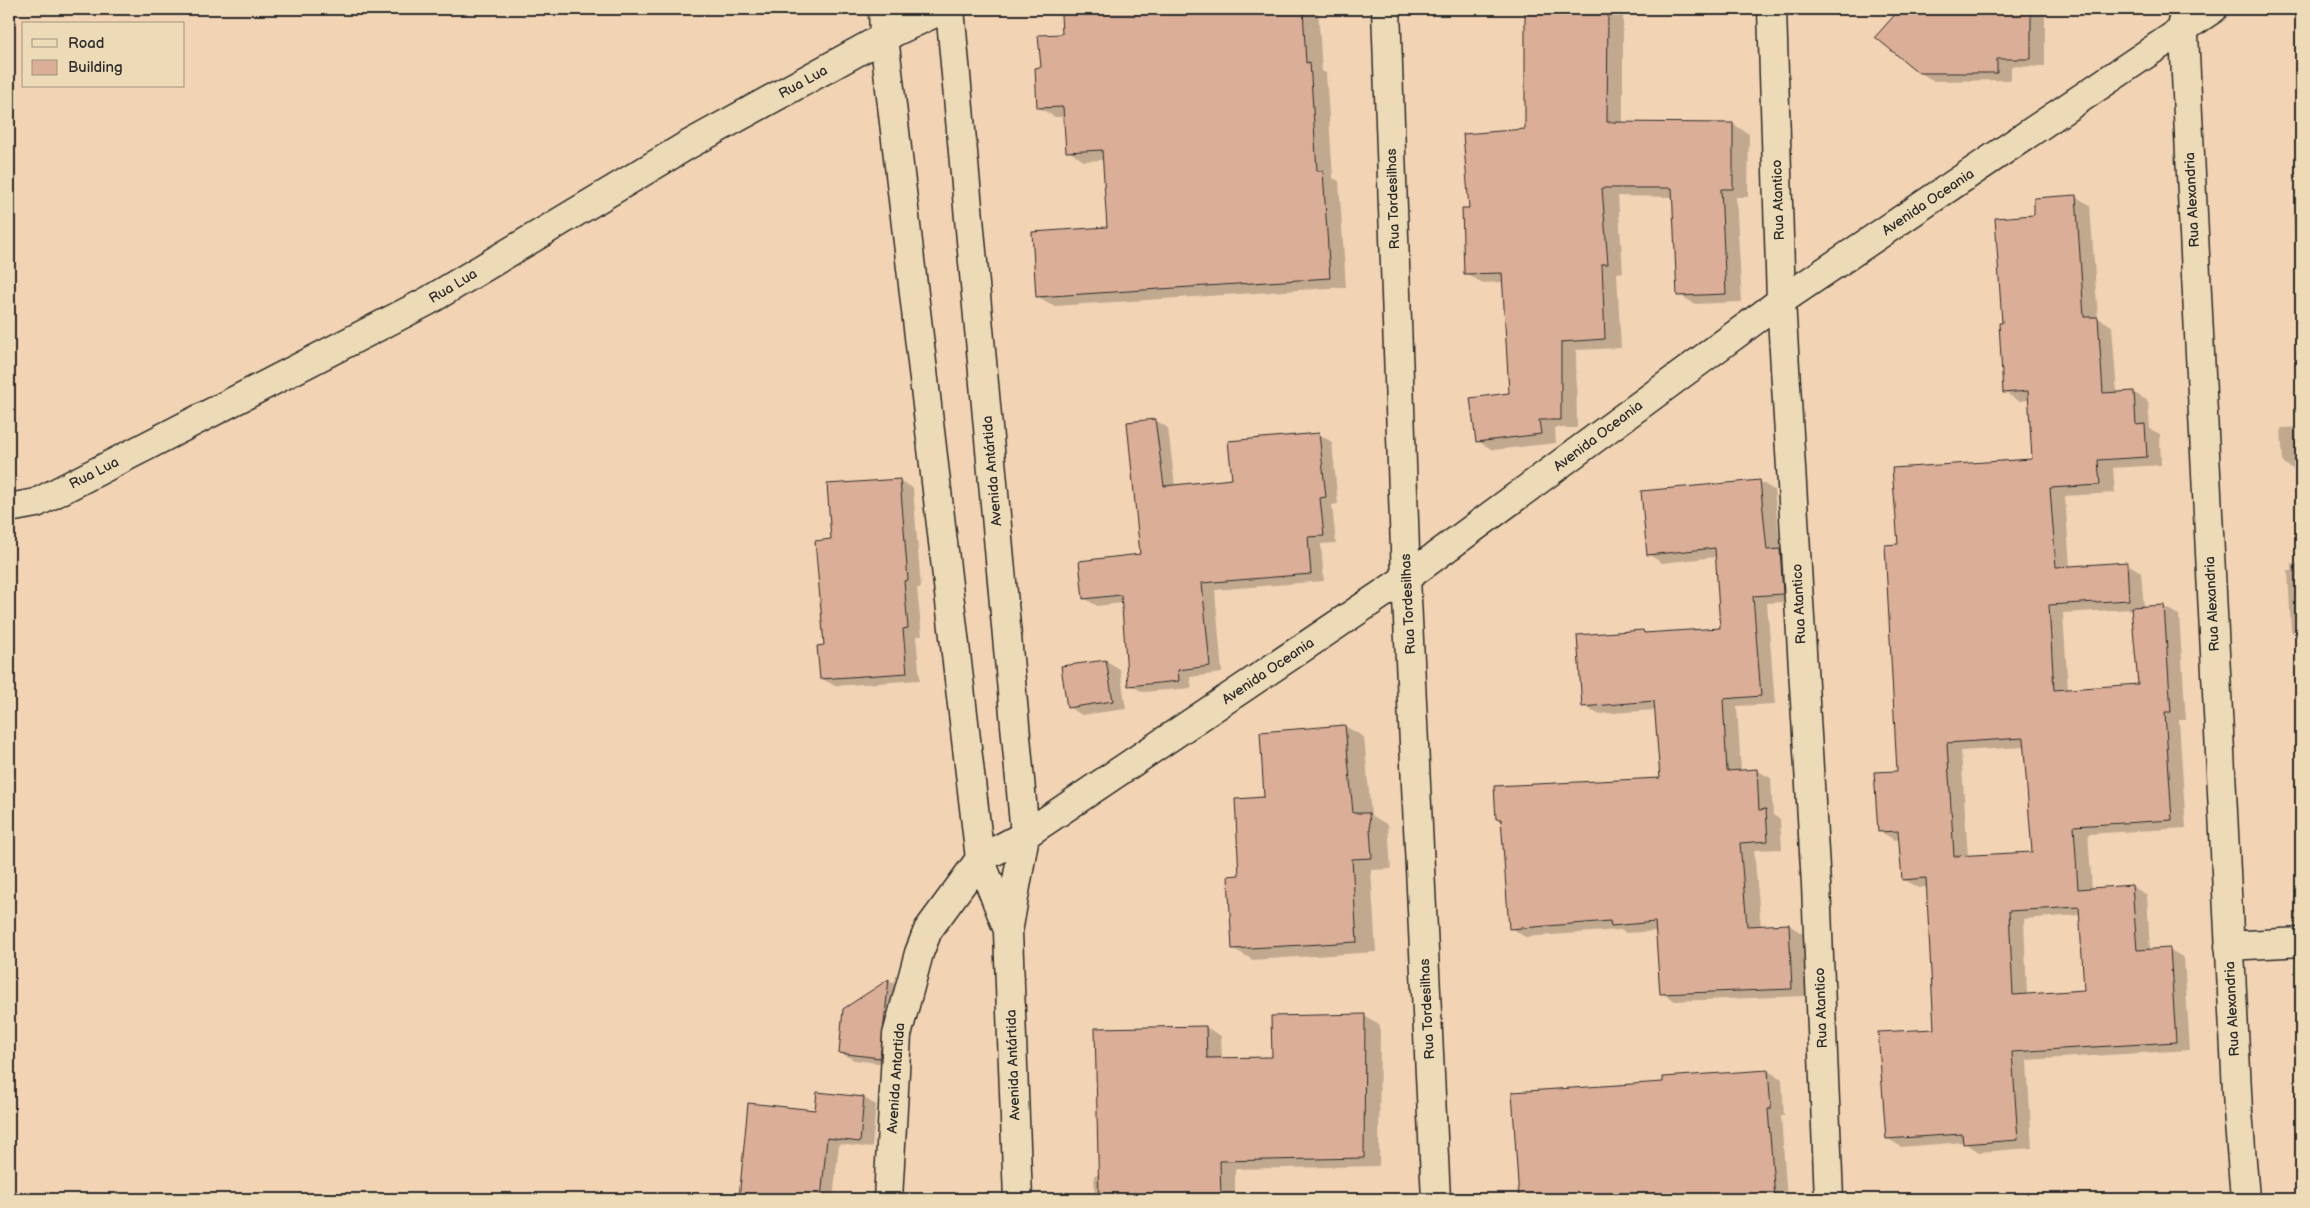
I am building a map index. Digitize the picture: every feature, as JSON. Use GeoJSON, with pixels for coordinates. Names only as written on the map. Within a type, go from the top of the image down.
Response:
{"type":"FeatureCollection","features":[{"type":"Feature","properties":{"kind":"street","name":"Avenida Antártida"},"geometry":{"type":"LineString","coordinates":[[883,9],[884,37],[980,859],[1008,932]]}},
{"type":"Feature","properties":{"kind":"street","name":"Rua Lua"},"geometry":{"type":"LineString","coordinates":[[9,508],[36,503],[428,301],[686,146],[884,37],[943,9]]}},
{"type":"Feature","properties":{"kind":"street","name":"Avenida Antártida"},"geometry":{"type":"LineString","coordinates":[[950,9],[1025,835],[1008,932],[1018,1199]]}},
{"type":"Feature","properties":{"kind":"street","name":"Rua Tordesilhas"},"geometry":{"type":"LineString","coordinates":[[1386,9],[1406,578],[1436,1199]]}},
{"type":"Feature","properties":{"kind":"street","name":"Rua Atantico"},"geometry":{"type":"LineString","coordinates":[[1772,9],[1781,301],[1816,885],[1829,1199]]}},
{"type":"Feature","properties":{"kind":"street","name":"Avenida Oceania"},"geometry":{"type":"LineString","coordinates":[[980,859],[1025,835],[1406,578],[1781,301],[2183,19],[2213,9]]}},
{"type":"Feature","properties":{"kind":"street","name":"Rua Alexandria"},"geometry":{"type":"LineString","coordinates":[[2183,19],[2229,946],[2244,1199]]}},
{"type":"Feature","properties":{"kind":"street","name":"Avenida Antartida"},"geometry":{"type":"LineString","coordinates":[[888,1199],[897,1035],[902,1009],[928,930],[980,859]]}},
{"type":"Feature","properties":{"kind":"street"},"geometry":{"type":"LineString","coordinates":[[2229,946],[2301,942]]}},
{"type":"Feature","properties":{"kind":"building"},"geometry":{"type":"Polygon","coordinates":[[[1081,9],[1303,9],[1306,63],[1310,62],[1317,171],[1323,171],[1330,278],[1036,297],[1032,232],[1107,227],[1102,150],[1066,152],[1063,107],[1037,108],[1035,68],[1041,67],[1038,35],[1062,34],[1061,14],[1081,12],[1081,9]]]}},
{"type":"Feature","properties":{"kind":"building"},"geometry":{"type":"Polygon","coordinates":[[[1525,9],[1608,9],[1607,122],[1733,123],[1733,189],[1721,189],[1726,294],[1677,296],[1672,188],[1602,188],[1608,264],[1602,264],[1605,339],[1561,342],[1561,420],[1539,420],[1541,434],[1476,442],[1470,398],[1509,393],[1502,273],[1464,274],[1462,208],[1469,208],[1463,134],[1525,129],[1525,9]]]}},
{"type":"Feature","properties":{"kind":"building"},"geometry":{"type":"Polygon","coordinates":[[[1900,9],[2031,9],[2031,59],[1997,59],[1997,73],[1919,73],[1875,37],[1900,9]]]}},
{"type":"Feature","properties":{"kind":"building"},"geometry":{"type":"Polygon","coordinates":[[[2076,195],[2084,317],[2098,317],[2103,393],[2134,391],[2136,425],[2145,424],[2147,457],[2098,460],[2100,485],[2050,488],[2056,567],[2127,562],[2129,600],[2049,605],[2054,690],[2138,684],[2131,607],[2164,605],[2171,712],[2165,712],[2172,820],[2074,826],[2078,889],[2132,885],[2137,950],[2170,948],[2176,1042],[2012,1052],[2018,1140],[1963,1144],[1962,1134],[1886,1139],[1878,1032],[1934,1029],[1926,878],[1902,880],[1898,831],[1878,832],[1874,772],[1897,771],[1885,545],[1898,544],[1892,468],[2032,459],[2028,391],[2003,393],[1999,323],[2002,323],[1995,218],[2034,215],[2034,198],[2076,195]],[[2023,738],[1947,743],[1954,856],[2032,852],[2023,738]],[[2079,907],[2009,911],[2013,995],[2084,990],[2079,907]]]}},
{"type":"Feature","properties":{"kind":"building"},"geometry":{"type":"Polygon","coordinates":[[[1155,419],[1164,486],[1232,479],[1228,441],[1319,433],[1326,497],[1320,498],[1324,536],[1308,537],[1311,574],[1202,583],[1210,666],[1178,670],[1179,681],[1128,686],[1121,595],[1083,599],[1079,561],[1140,554],[1127,422],[1155,419]]]}},
{"type":"Feature","properties":{"kind":"building"},"geometry":{"type":"Polygon","coordinates":[[[900,479],[908,580],[904,581],[908,628],[903,629],[907,673],[820,679],[817,646],[824,645],[815,541],[831,539],[827,484],[900,479]]]}},
{"type":"Feature","properties":{"kind":"building"},"geometry":{"type":"Polygon","coordinates":[[[1760,480],[1767,550],[1780,549],[1783,594],[1753,596],[1761,696],[1723,699],[1727,771],[1757,769],[1759,810],[1766,809],[1768,841],[1740,843],[1747,926],[1789,924],[1792,989],[1660,994],[1655,922],[1611,926],[1610,921],[1509,929],[1501,819],[1496,819],[1494,786],[1660,778],[1654,701],[1582,707],[1577,635],[1643,630],[1644,633],[1720,628],[1715,548],[1647,555],[1641,491],[1760,480]]]}},
{"type":"Feature","properties":{"kind":"building"},"geometry":{"type":"Polygon","coordinates":[[[1106,660],[1113,701],[1067,708],[1061,666],[1106,660]]]}},
{"type":"Feature","properties":{"kind":"building"},"geometry":{"type":"Polygon","coordinates":[[[1345,725],[1353,813],[1369,813],[1372,858],[1352,859],[1357,942],[1232,949],[1228,876],[1239,875],[1235,799],[1264,797],[1260,732],[1345,725]]]}},
{"type":"Feature","properties":{"kind":"building"},"geometry":{"type":"Polygon","coordinates":[[[889,979],[880,1058],[839,1053],[843,1009],[889,979]]]}},
{"type":"Feature","properties":{"kind":"building"},"geometry":{"type":"Polygon","coordinates":[[[1365,1014],[1364,1158],[1220,1161],[1221,1199],[1099,1199],[1095,1028],[1206,1026],[1207,1058],[1272,1057],[1271,1016],[1365,1014]]]}},
{"type":"Feature","properties":{"kind":"building"},"geometry":{"type":"Polygon","coordinates":[[[1768,1070],[1771,1109],[1768,1109],[1775,1199],[1519,1199],[1512,1092],[1663,1082],[1663,1077],[1768,1070]]]}},
{"type":"Feature","properties":{"kind":"building"},"geometry":{"type":"Polygon","coordinates":[[[817,1092],[864,1097],[860,1142],[827,1138],[821,1199],[739,1199],[748,1103],[815,1110],[817,1092]]]}}]}
